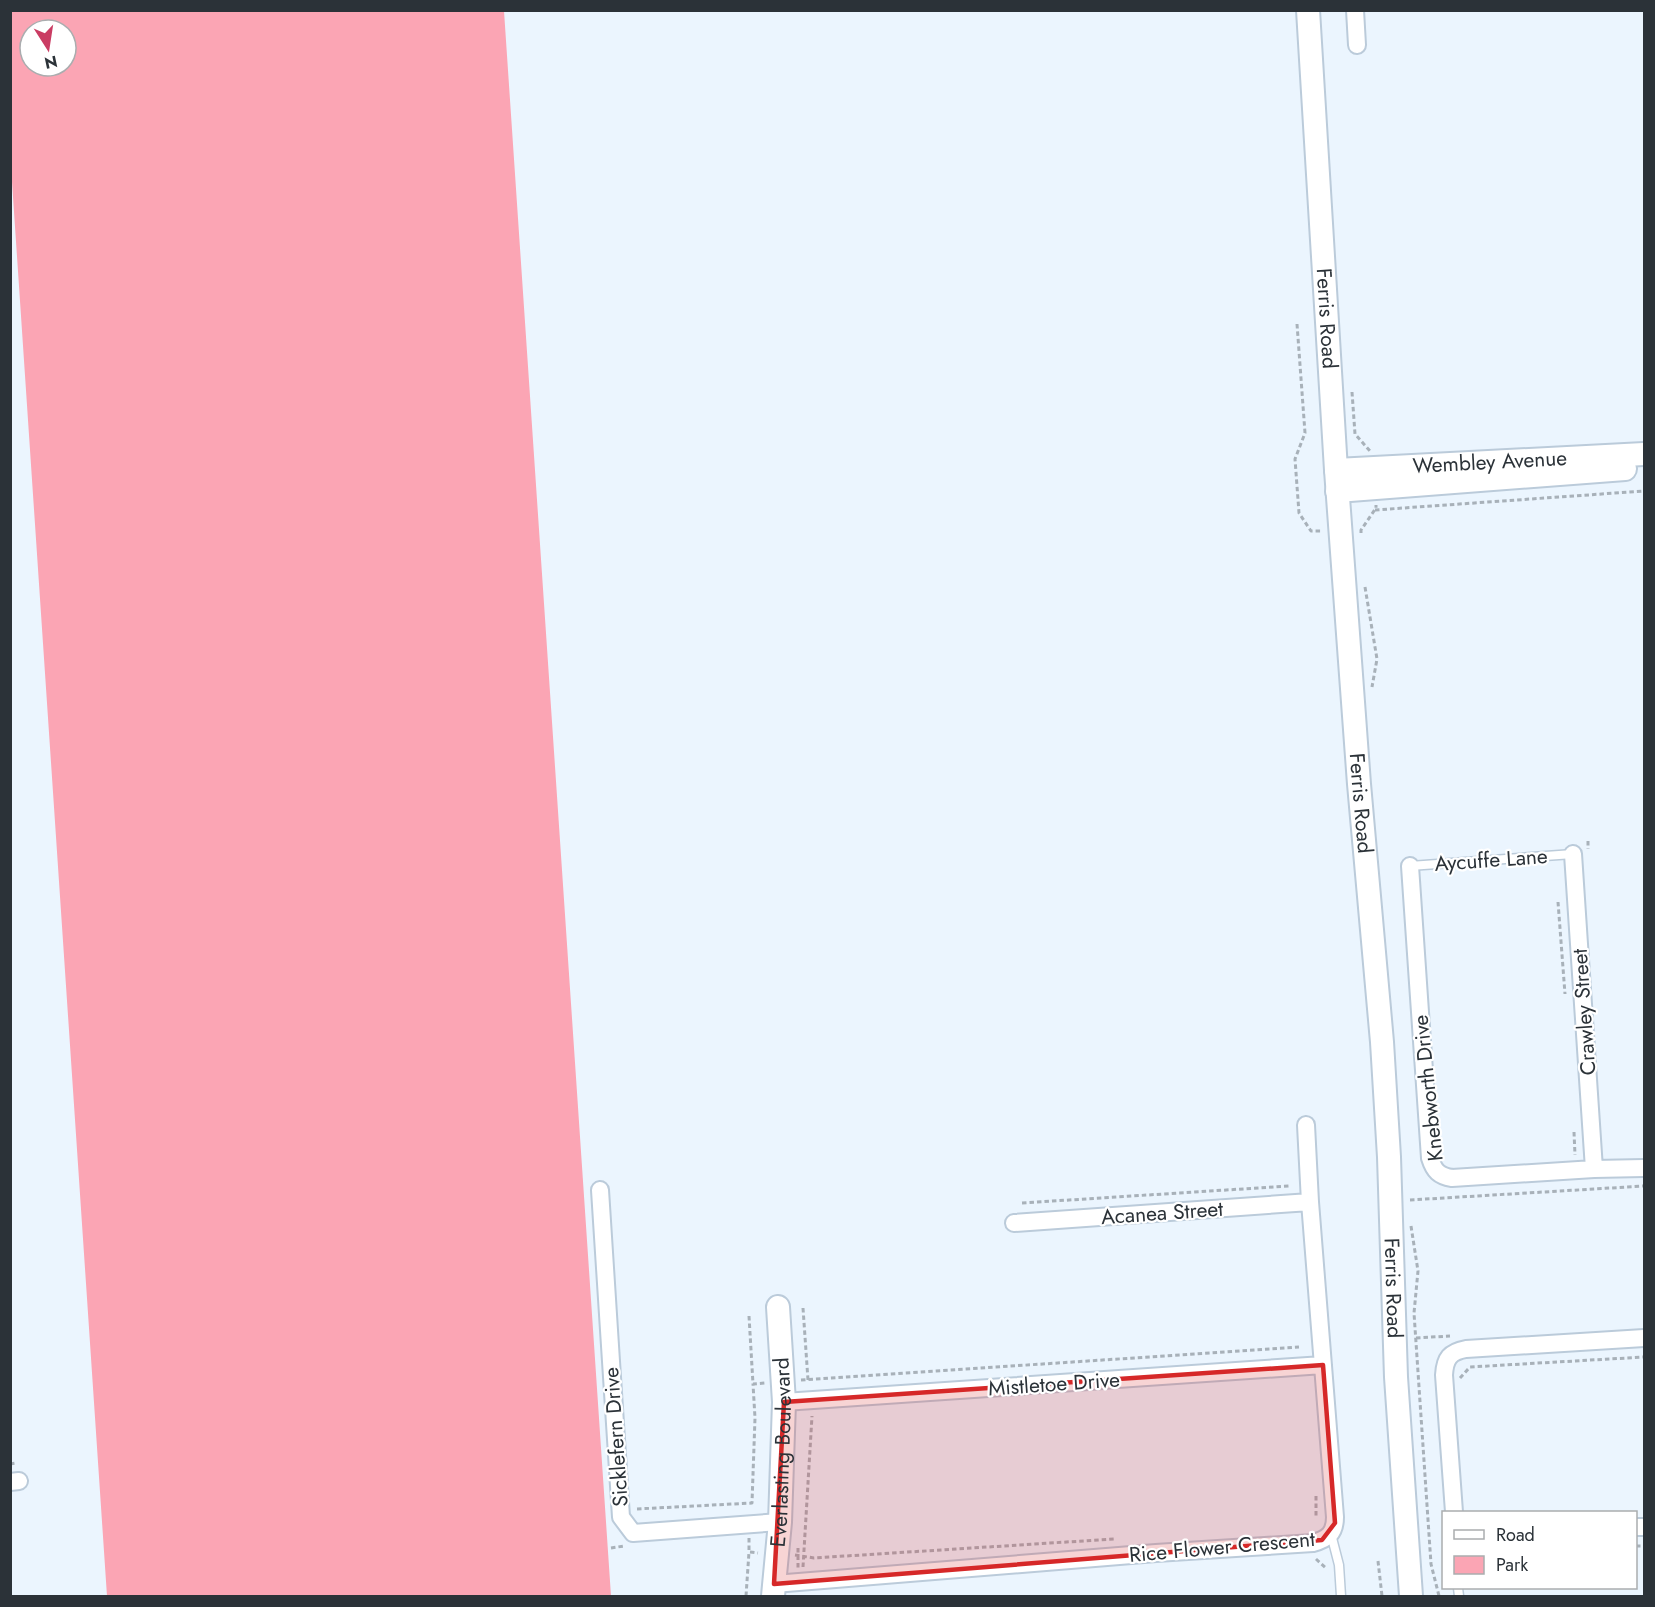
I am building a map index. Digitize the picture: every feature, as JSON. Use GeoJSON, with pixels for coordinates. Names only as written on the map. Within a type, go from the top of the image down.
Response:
{"type":"FeatureCollection","features":[{"type":"Feature","properties":{"kind":"street","name":"Ferris Road"},"geometry":{"type":"LineString","coordinates":[[1308,10],[1337,480],[1351,530],[1389,1157],[1396,1377],[1411,1596]]}},
{"type":"Feature","properties":{"kind":"street"},"geometry":{"type":"LineString","coordinates":[[1355,10],[1357,45]]}},
{"type":"Feature","properties":{"kind":"street","name":"Wembley Avenue"},"geometry":{"type":"LineString","coordinates":[[1337,480],[1644,454]]}},
{"type":"Feature","properties":{"kind":"street","name":"Wembley Avenue"},"geometry":{"type":"LineString","coordinates":[[1337,480],[1644,467]]}},
{"type":"Feature","properties":{"kind":"street","name":"Crawley Street"},"geometry":{"type":"LineString","coordinates":[[1573,854],[1594,1169]]}},
{"type":"Feature","properties":{"kind":"street","name":"Knebworth Drive"},"geometry":{"type":"LineString","coordinates":[[1410,866],[1430,1158],[1433,1167],[1443,1177],[1452,1178],[1644,1168]]}},
{"type":"Feature","properties":{"kind":"street","name":"Rice Flower Crescent"},"geometry":{"type":"LineString","coordinates":[[773,1590],[1156,1553],[1313,1543],[1331,1534],[1335,1517],[1306,1125]]}},
{"type":"Feature","properties":{"kind":"street","name":"Sicklefern Drive"},"geometry":{"type":"LineString","coordinates":[[600,1190],[621,1517],[633,1533],[780,1522]]}},
{"type":"Feature","properties":{"kind":"street","name":"Acanea Street"},"geometry":{"type":"LineString","coordinates":[[1014,1223],[1310,1203]]}},
{"type":"Feature","properties":{"kind":"street","name":"Everlasting Boulevard"},"geometry":{"type":"LineString","coordinates":[[773,1590],[780,1522],[784,1392],[778,1307]]}},
{"type":"Feature","properties":{"kind":"street"},"geometry":{"type":"LineString","coordinates":[[1454,1511],[1444,1379],[1445,1362],[1450,1355],[1466,1349],[1644,1338]]}},
{"type":"Feature","properties":{"kind":"street","name":"Mistletoe Drive"},"geometry":{"type":"LineString","coordinates":[[784,1392],[1323,1365]]}},
{"type":"Feature","properties":{"kind":"lane","name":"Aycuffe Lane"},"geometry":{"type":"LineString","coordinates":[[1410,866],[1573,854]]}},
{"type":"Feature","properties":{"kind":"lane"},"geometry":{"type":"LineString","coordinates":[[1331,1534],[1339,1565],[1341,1596]]}},
{"type":"Feature","properties":{"kind":"path"},"geometry":{"type":"LineString","coordinates":[[1298,324],[1305,433],[1295,459],[1299,513],[1311,531],[1351,530]]}},
{"type":"Feature","properties":{"kind":"path"},"geometry":{"type":"LineString","coordinates":[[1375,510],[1644,491]]}},
{"type":"Feature","properties":{"kind":"path"},"geometry":{"type":"LineString","coordinates":[[1022,1203],[1289,1186]]}},
{"type":"Feature","properties":{"kind":"path"},"geometry":{"type":"LineString","coordinates":[[1406,1201],[1484,1194],[1644,1186]]}},
{"type":"Feature","properties":{"kind":"path"},"geometry":{"type":"LineString","coordinates":[[803,1308],[808,1380]]}},
{"type":"Feature","properties":{"kind":"path"},"geometry":{"type":"LineString","coordinates":[[637,1500],[637,1510],[752,1503],[755,1418],[749,1316]]}},
{"type":"Feature","properties":{"kind":"path"},"geometry":{"type":"LineString","coordinates":[[753,1384],[784,1392],[808,1380],[1299,1347]]}},
{"type":"Feature","properties":{"kind":"path"},"geometry":{"type":"LineString","coordinates":[[1419,1381],[1461,1378],[1470,1367],[1644,1357]]}},
{"type":"Feature","properties":{"kind":"path"},"geometry":{"type":"LineString","coordinates":[[10,1464],[16,1463]]}},
{"type":"Feature","properties":{"kind":"path"},"geometry":{"type":"LineString","coordinates":[[746,1596],[749,1536]]}},
{"type":"Feature","properties":{"kind":"path"},"geometry":{"type":"LineString","coordinates":[[749,1552],[814,1558],[1118,1539]]}},
{"type":"Feature","properties":{"kind":"path"},"geometry":{"type":"LineString","coordinates":[[1378,1561],[1382,1596]]}},
{"type":"Feature","properties":{"kind":"highlighted area"},"geometry":{"type":"Polygon","coordinates":[[[1323,1365],[1335,1523],[1322,1540],[774,1584],[784,1402],[1323,1365]]]}},
{"type":"Feature","properties":{"kind":"green space"},"geometry":{"type":"Polygon","coordinates":[[[10,11],[504,11],[611,1596],[107,1596],[11,167],[10,11]]]}}]}
